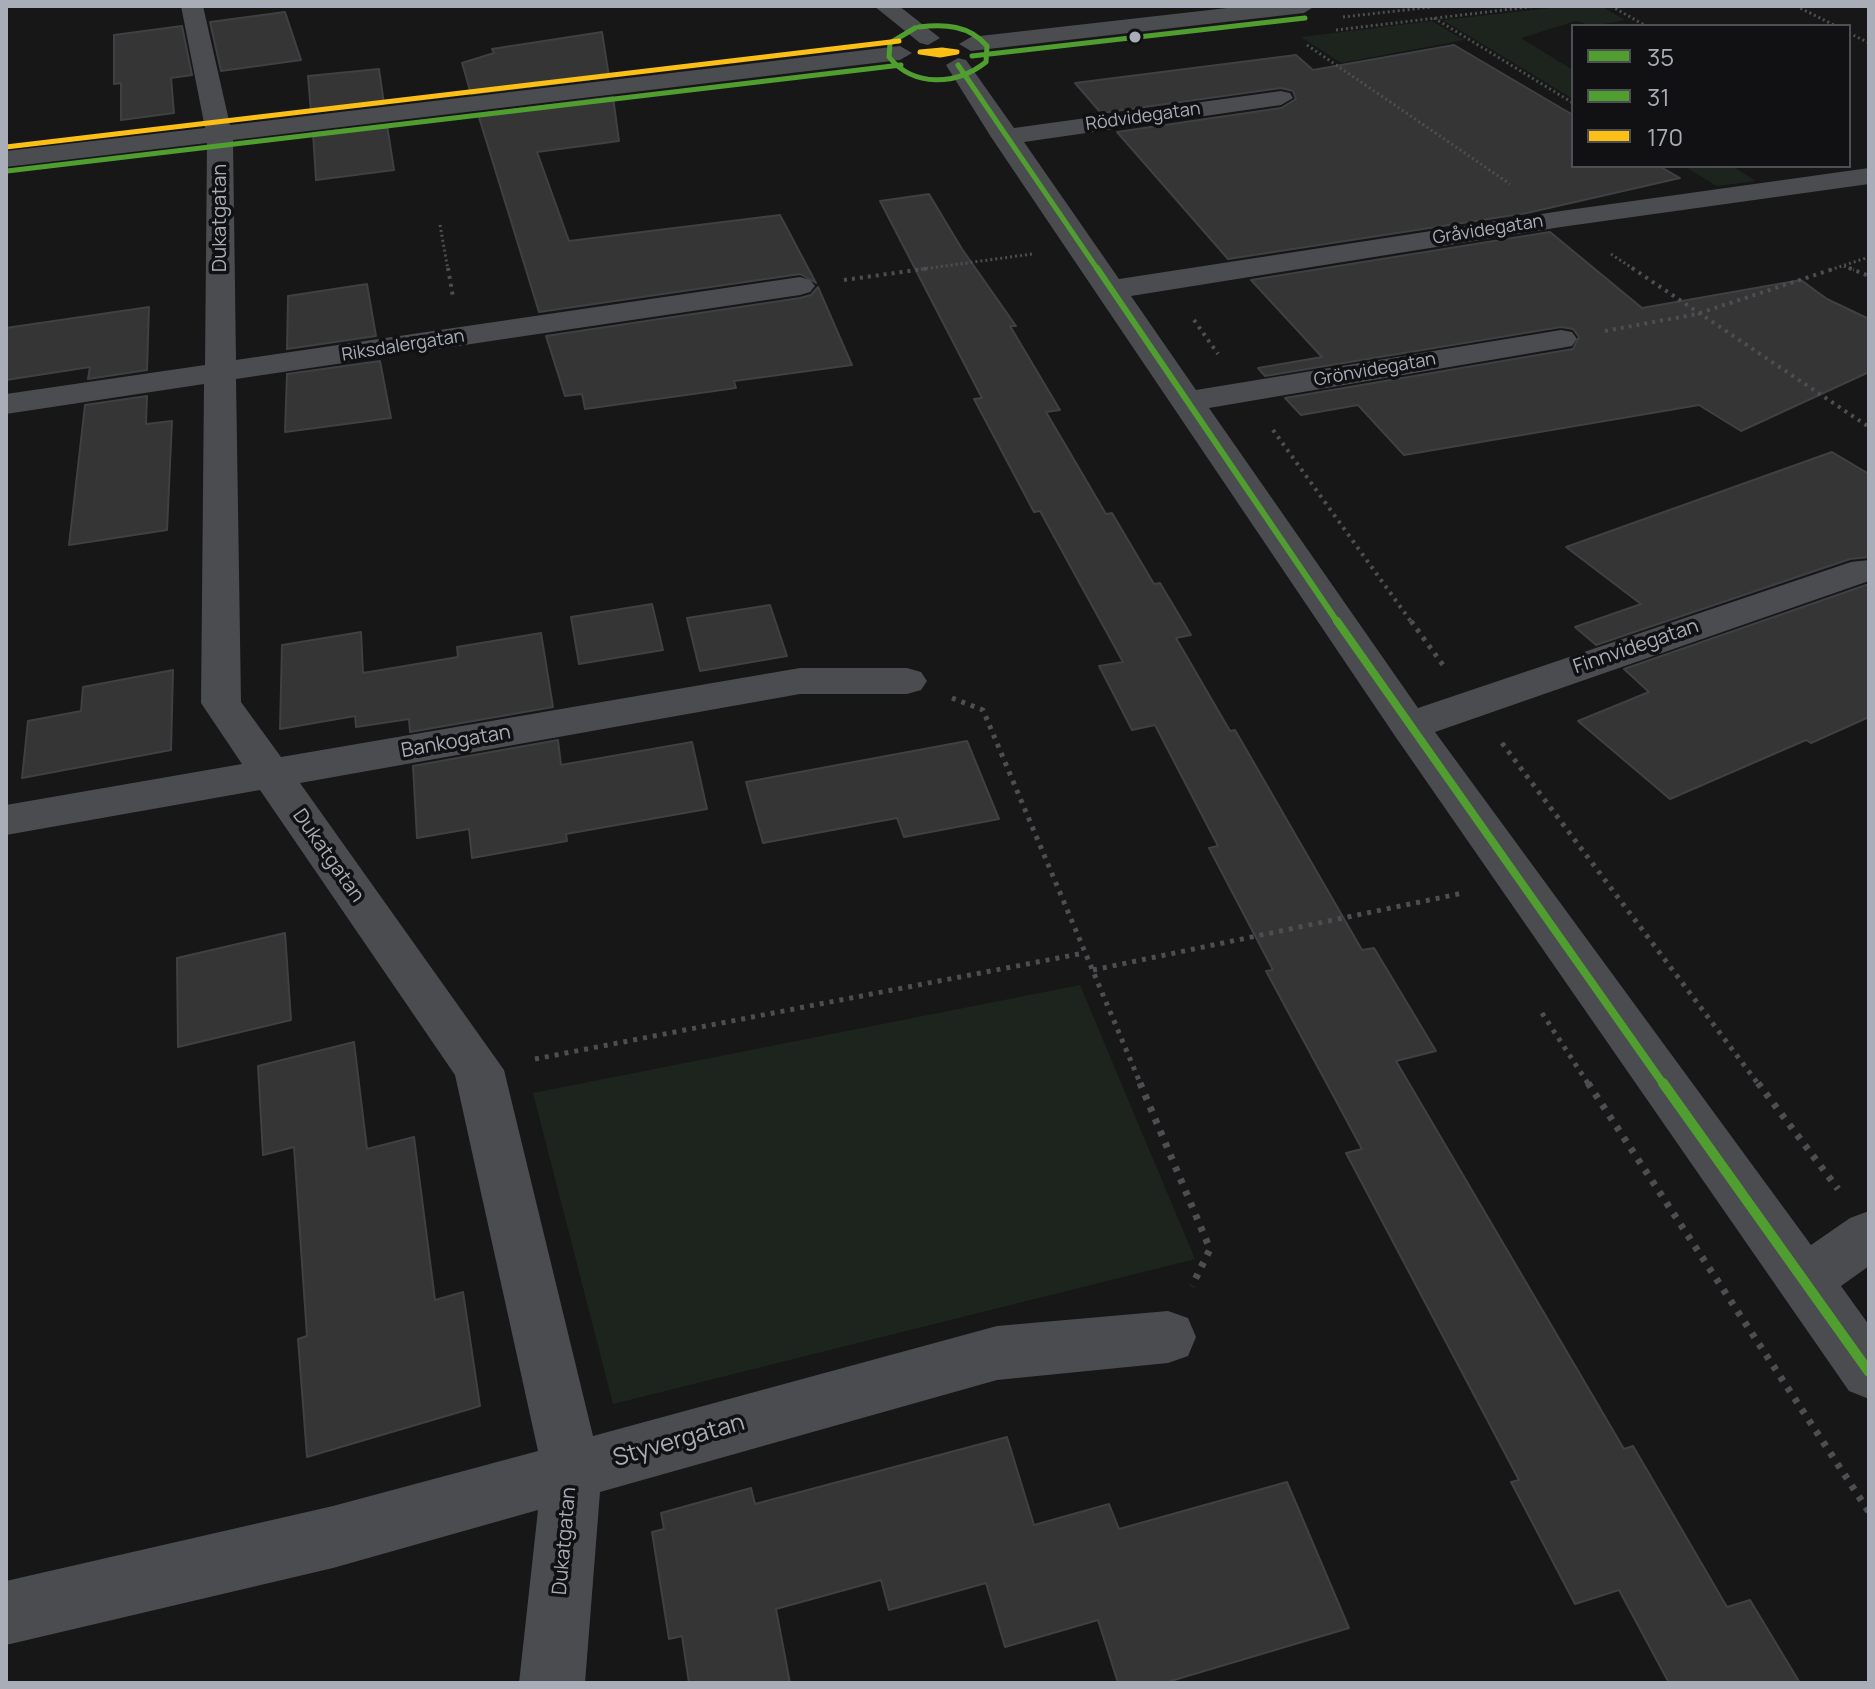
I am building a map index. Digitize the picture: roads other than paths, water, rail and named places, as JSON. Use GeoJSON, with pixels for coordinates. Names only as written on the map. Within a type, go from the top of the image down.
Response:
{"type":"FeatureCollection","features":[{"type":"Feature","properties":{"kind":"street","name":"Dukatgatan"},"geometry":{"type":"LineString","coordinates":[[192,6],[220,136],[221,703],[479,1070],[572,1471],[552,1683]]}},
{"type":"Feature","properties":{"kind":"street"},"geometry":{"type":"LineString","coordinates":[[885,6],[928,38],[964,55],[1004,137],[1109,290],[1190,401],[1409,726],[1869,1372]]}},
{"type":"Feature","properties":{"kind":"street"},"geometry":{"type":"LineString","coordinates":[[900,53],[913,64],[1304,6]]}},
{"type":"Feature","properties":{"kind":"street"},"geometry":{"type":"LineString","coordinates":[[6,159],[900,53],[909,42],[928,38]]}},
{"type":"Feature","properties":{"kind":"street","name":"Rödvidegatan"},"geometry":{"type":"LineString","coordinates":[[1004,137],[1281,98]]}},
{"type":"Feature","properties":{"kind":"street","name":"Gråvidegatan"},"geometry":{"type":"LineString","coordinates":[[1109,290],[1869,176]]}},
{"type":"Feature","properties":{"kind":"street","name":"Riksdalergatan"},"geometry":{"type":"LineString","coordinates":[[6,404],[800,286]]}},
{"type":"Feature","properties":{"kind":"street","name":"Grönvidegatan"},"geometry":{"type":"LineString","coordinates":[[1190,401],[1561,339]]}},
{"type":"Feature","properties":{"kind":"street","name":"Finnvidegatan"},"geometry":{"type":"LineString","coordinates":[[1409,726],[1864,570]]}},
{"type":"Feature","properties":{"kind":"street","name":"Bankogatan"},"geometry":{"type":"LineString","coordinates":[[6,820],[800,681],[907,681]]}},
{"type":"Feature","properties":{"kind":"street"},"geometry":{"type":"LineString","coordinates":[[1805,1280],[1855,1213]]}},
{"type":"Feature","properties":{"kind":"street","name":"Styvergatan"},"geometry":{"type":"LineString","coordinates":[[6,1613],[333,1537],[997,1353],[1168,1337]]}}]}
